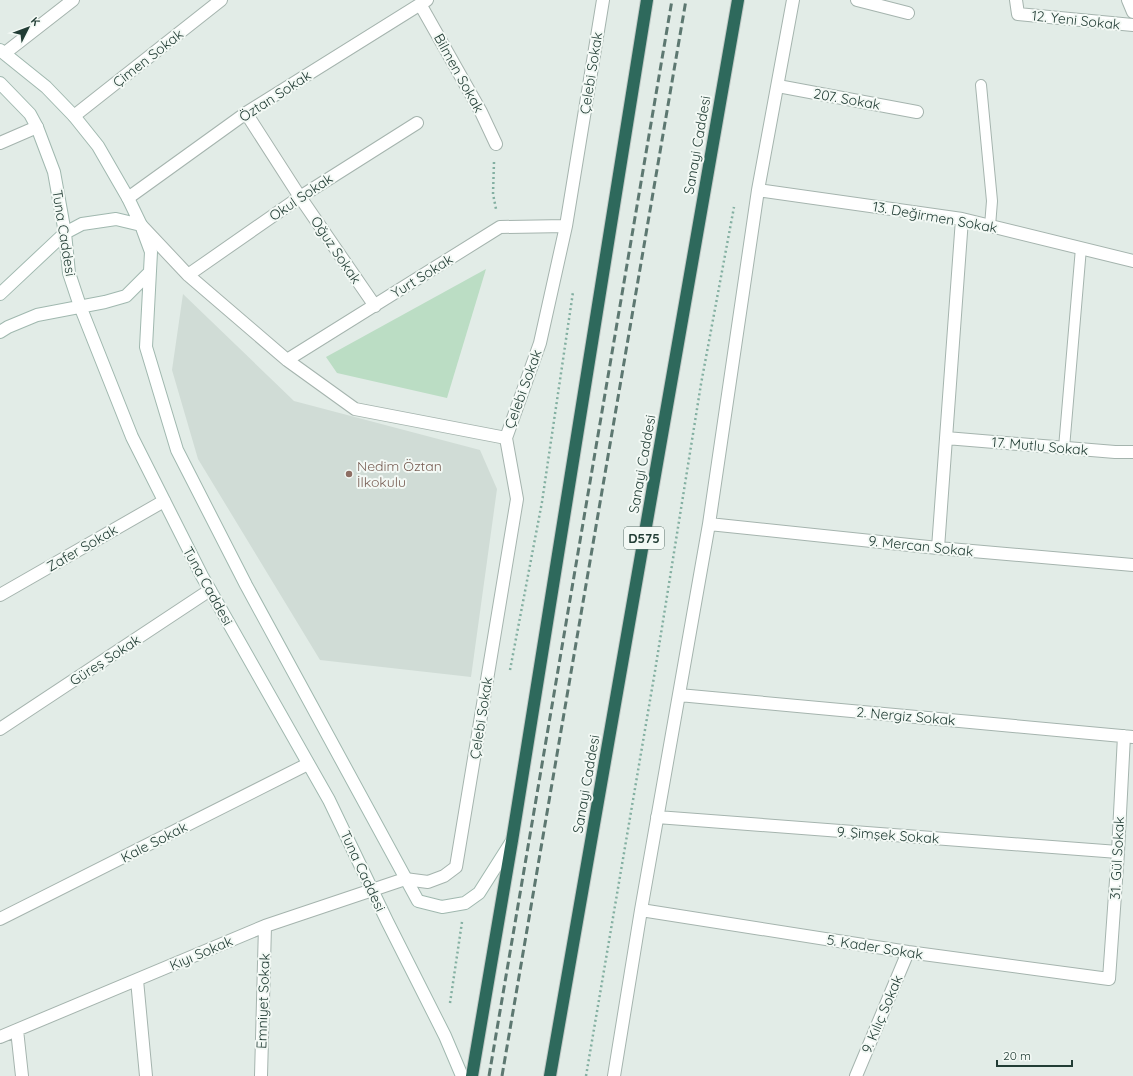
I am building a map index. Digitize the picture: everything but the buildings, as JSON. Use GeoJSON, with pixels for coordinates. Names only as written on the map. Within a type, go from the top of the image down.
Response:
{"type":"FeatureCollection","features":[{"type":"Feature","properties":{"kind":"highway"},"geometry":{"type":"LineString","coordinates":[[472,1076],[512,841],[647,0]]}},
{"type":"Feature","properties":{"kind":"highway","name":"Sanayi Caddesi"},"geometry":{"type":"LineString","coordinates":[[550,1076],[738,0]]}},
{"type":"Feature","properties":{"kind":"street"},"geometry":{"type":"LineString","coordinates":[[73,0],[3,52],[46,88],[74,116],[98,146],[128,198],[141,225],[151,252],[146,347],[177,450],[250,592],[418,901],[442,907],[465,903],[479,893],[512,841]]}},
{"type":"Feature","properties":{"kind":"street","name":"Çimen Sokak"},"geometry":{"type":"LineString","coordinates":[[74,116],[222,0]]}},
{"type":"Feature","properties":{"kind":"street","name":"Çelebi Sokak"},"geometry":{"type":"LineString","coordinates":[[405,879],[428,882],[444,876],[456,867],[517,499],[506,438],[540,343],[566,226],[604,0]]}},
{"type":"Feature","properties":{"kind":"street"},"geometry":{"type":"LineString","coordinates":[[614,1076],[657,817],[709,524],[758,190],[793,0]]}},
{"type":"Feature","properties":{"kind":"street"},"geometry":{"type":"LineString","coordinates":[[857,0],[908,13]]}},
{"type":"Feature","properties":{"kind":"street","name":"12. Yeni Sokak"},"geometry":{"type":"LineString","coordinates":[[1016,0],[1018,14],[1133,25]]}},
{"type":"Feature","properties":{"kind":"street"},"geometry":{"type":"LineString","coordinates":[[1128,0],[1133,12]]}},
{"type":"Feature","properties":{"kind":"street","name":"Öztan Sokak"},"geometry":{"type":"LineString","coordinates":[[128,198],[246,113],[423,2]]}},
{"type":"Feature","properties":{"kind":"street","name":"Bilmen Sokak"},"geometry":{"type":"LineString","coordinates":[[423,2],[481,112],[496,144]]}},
{"type":"Feature","properties":{"kind":"street","name":"Tuna Caddesi"},"geometry":{"type":"LineString","coordinates":[[0,82],[30,114],[37,127],[54,172],[69,273],[80,306],[132,437],[210,590],[329,800],[387,921],[445,1036],[462,1076]]}},
{"type":"Feature","properties":{"kind":"street","name":"207. Sokak"},"geometry":{"type":"LineString","coordinates":[[778,86],[917,112]]}},
{"type":"Feature","properties":{"kind":"street","name":"Oğuz Sokak"},"geometry":{"type":"LineString","coordinates":[[246,113],[300,197],[374,306]]}},
{"type":"Feature","properties":{"kind":"street","name":"Okul Sokak"},"geometry":{"type":"LineString","coordinates":[[188,275],[300,197],[417,123]]}},
{"type":"Feature","properties":{"kind":"street"},"geometry":{"type":"LineString","coordinates":[[0,143],[37,127]]}},
{"type":"Feature","properties":{"kind":"street","name":"13. Değirmen Sokak"},"geometry":{"type":"LineString","coordinates":[[758,190],[962,219],[1133,261]]}},
{"type":"Feature","properties":{"kind":"street"},"geometry":{"type":"LineString","coordinates":[[2,291],[64,233],[82,224],[116,219],[141,225],[188,275],[287,360],[355,409],[506,438]]}},
{"type":"Feature","properties":{"kind":"street"},"geometry":{"type":"LineString","coordinates":[[938,548],[962,219]]}},
{"type":"Feature","properties":{"kind":"street"},"geometry":{"type":"LineString","coordinates":[[500,227],[566,226]]}},
{"type":"Feature","properties":{"kind":"street","name":"Yurt Sokak"},"geometry":{"type":"LineString","coordinates":[[287,360],[500,227]]}},
{"type":"Feature","properties":{"kind":"street"},"geometry":{"type":"LineString","coordinates":[[0,332],[8,327],[38,315],[105,302],[126,296],[150,272]]}},
{"type":"Feature","properties":{"kind":"street","name":"17. Mutlu Sokak"},"geometry":{"type":"LineString","coordinates":[[946,438],[1115,452],[1133,452]]}},
{"type":"Feature","properties":{"kind":"street","name":"Zafer Sokak"},"geometry":{"type":"LineString","coordinates":[[0,595],[164,501]]}},
{"type":"Feature","properties":{"kind":"street","name":"9. Mercan Sokak"},"geometry":{"type":"LineString","coordinates":[[709,524],[938,548],[1133,565]]}},
{"type":"Feature","properties":{"kind":"street","name":"Güreş Sokak"},"geometry":{"type":"LineString","coordinates":[[0,729],[210,590]]}},
{"type":"Feature","properties":{"kind":"street","name":"2. Nergiz Sokak"},"geometry":{"type":"LineString","coordinates":[[679,695],[1128,736]]}},
{"type":"Feature","properties":{"kind":"street","name":"31. Gül Sokak"},"geometry":{"type":"LineString","coordinates":[[1110,979],[1118,852],[1128,736]]}},
{"type":"Feature","properties":{"kind":"street","name":"Kale Sokak"},"geometry":{"type":"LineString","coordinates":[[0,919],[308,764]]}},
{"type":"Feature","properties":{"kind":"street","name":"9. Şimşek Sokak"},"geometry":{"type":"LineString","coordinates":[[657,817],[1118,852]]}},
{"type":"Feature","properties":{"kind":"street","name":"Kıyı Sokak"},"geometry":{"type":"LineString","coordinates":[[0,1036],[265,926],[405,879]]}},
{"type":"Feature","properties":{"kind":"street","name":"5. Kader Sokak"},"geometry":{"type":"LineString","coordinates":[[641,910],[908,952],[1110,979]]}},
{"type":"Feature","properties":{"kind":"street","name":"Emniyet Sokak"},"geometry":{"type":"LineString","coordinates":[[261,1076],[265,926]]}},
{"type":"Feature","properties":{"kind":"street","name":"9. Kılıç Sokak"},"geometry":{"type":"LineString","coordinates":[[856,1076],[908,952]]}},
{"type":"Feature","properties":{"kind":"street"},"geometry":{"type":"LineString","coordinates":[[137,980],[146,1076]]}},
{"type":"Feature","properties":{"kind":"street"},"geometry":{"type":"LineString","coordinates":[[16,1030],[22,1076]]}},
{"type":"Feature","properties":{"kind":"lane"},"geometry":{"type":"LineString","coordinates":[[981,85],[992,201],[990,226]]}},
{"type":"Feature","properties":{"kind":"lane"},"geometry":{"type":"LineString","coordinates":[[1064,448],[1081,248]]}},
{"type":"Feature","properties":{"kind":"path"},"geometry":{"type":"LineString","coordinates":[[496,144],[493,169],[493,194],[500,227]]}},
{"type":"Feature","properties":{"kind":"path"},"geometry":{"type":"LineString","coordinates":[[586,1076],[656,663],[701,384],[735,205]]}},
{"type":"Feature","properties":{"kind":"shaded area","name":"Nedim Öztan İlkokulu"},"geometry":{"type":"Polygon","coordinates":[[[183,294],[294,401],[480,450],[497,489],[471,677],[320,660],[198,459],[172,370],[183,294]]]}},
{"type":"Feature","properties":{"kind":"green space"},"geometry":{"type":"Polygon","coordinates":[[[486,269],[447,398],[337,373],[326,357],[486,269]]]}},
{"type":"Feature","properties":{"kind":"railway"},"geometry":{"type":"LineString","coordinates":[[489,1076],[672,0]]}},
{"type":"Feature","properties":{"kind":"railway"},"geometry":{"type":"LineString","coordinates":[[502,1076],[686,0]]}},
{"type":"Feature","properties":{"kind":"place","name":"Nedim Öztan İlkokulu"},"geometry":{"type":"Point","coordinates":[349,474]}}]}
